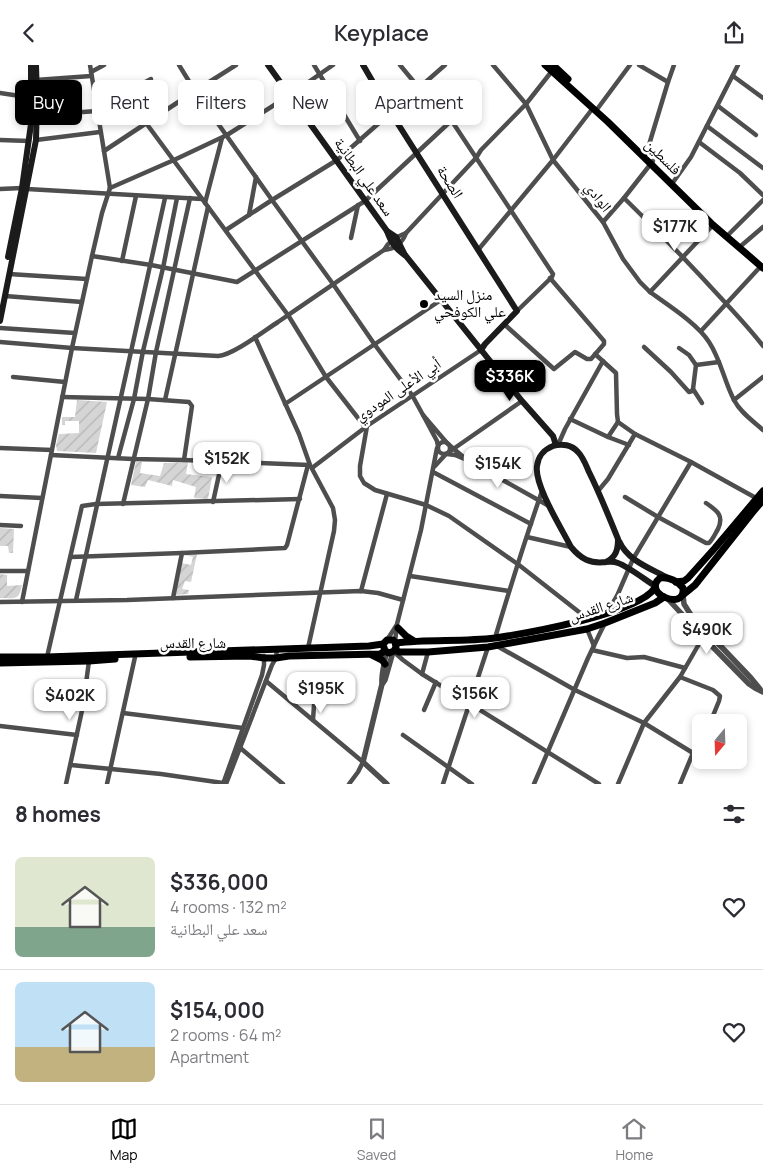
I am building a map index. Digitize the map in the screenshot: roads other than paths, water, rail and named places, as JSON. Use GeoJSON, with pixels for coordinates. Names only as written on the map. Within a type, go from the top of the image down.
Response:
{"type":"FeatureCollection","features":[{"type":"Feature","properties":{"kind":"main road"},"geometry":{"type":"LineString","coordinates":[[30,65],[32,80]]}},
{"type":"Feature","properties":{"kind":"main road"},"geometry":{"type":"LineString","coordinates":[[36,65],[36,80]]}},
{"type":"Feature","properties":{"kind":"main road","name":"سعد علي البطانية"},"geometry":{"type":"LineString","coordinates":[[268,65],[279,80]]}},
{"type":"Feature","properties":{"kind":"main road","name":"الصحة"},"geometry":{"type":"LineString","coordinates":[[363,65],[372,80]]}},
{"type":"Feature","properties":{"kind":"main road","name":"فلسطين"},"geometry":{"type":"LineString","coordinates":[[545,65],[553,68],[596,108],[713,225],[762,265]]}},
{"type":"Feature","properties":{"kind":"main road"},"geometry":{"type":"LineString","coordinates":[[2,298],[9,274],[32,141],[33,125]]}},
{"type":"Feature","properties":{"kind":"main road","name":"سعد علي البطانية"},"geometry":{"type":"LineString","coordinates":[[312,125],[395,243]]}},
{"type":"Feature","properties":{"kind":"main road","name":"الصحة"},"geometry":{"type":"LineString","coordinates":[[399,125],[517,311]]}},
{"type":"Feature","properties":{"kind":"main road","name":"فلسطين"},"geometry":{"type":"LineString","coordinates":[[649,159],[762,265]]}},
{"type":"Feature","properties":{"kind":"main road"},"geometry":{"type":"LineString","coordinates":[[0,321],[2,298],[24,189]]}},
{"type":"Feature","properties":{"kind":"main road"},"geometry":{"type":"LineString","coordinates":[[395,243],[522,401],[553,436],[557,445]]}},
{"type":"Feature","properties":{"kind":"main road","name":"أبي الأعلى المودوي"},"geometry":{"type":"LineString","coordinates":[[481,350],[517,311]]}},
{"type":"Feature","properties":{"kind":"main road"},"geometry":{"type":"LineString","coordinates":[[683,594],[683,588],[676,582],[633,559],[625,552],[579,453],[568,445],[557,445],[543,452],[537,466],[542,490],[571,547],[588,561],[615,562],[655,587],[657,591],[666,597],[674,600],[680,598],[695,585],[702,569],[759,499],[763,491]]}},
{"type":"Feature","properties":{"kind":"main road"},"geometry":{"type":"LineString","coordinates":[[606,562],[615,556],[618,539]]}},
{"type":"Feature","properties":{"kind":"main road"},"geometry":{"type":"LineString","coordinates":[[676,582],[684,581],[702,569]]}},
{"type":"Feature","properties":{"kind":"main road"},"geometry":{"type":"LineString","coordinates":[[0,657],[390,647],[417,642],[496,637],[606,614],[646,597],[660,578],[669,579]]}},
{"type":"Feature","properties":{"kind":"main road","name":"شارع القدس"},"geometry":{"type":"LineString","coordinates":[[0,663],[90,661],[135,657],[250,656],[276,658],[380,654],[390,647],[399,653],[488,647],[587,629],[658,602],[666,597]]}},
{"type":"Feature","properties":{"kind":"main road"},"geometry":{"type":"LineString","coordinates":[[397,626],[406,636],[417,642]]}},
{"type":"Feature","properties":{"kind":"main road"},"geometry":{"type":"LineString","coordinates":[[369,654],[382,660],[385,664]]}},
{"type":"Feature","properties":{"kind":"street"},"geometry":{"type":"LineString","coordinates":[[90,65],[92,80]]}},
{"type":"Feature","properties":{"kind":"street"},"geometry":{"type":"LineString","coordinates":[[36,80],[91,74],[104,65]]}},
{"type":"Feature","properties":{"kind":"street"},"geometry":{"type":"LineString","coordinates":[[179,65],[188,80]]}},
{"type":"Feature","properties":{"kind":"street"},"geometry":{"type":"LineString","coordinates":[[212,80],[236,65]]}},
{"type":"Feature","properties":{"kind":"street"},"geometry":{"type":"LineString","coordinates":[[314,65],[360,141]]}},
{"type":"Feature","properties":{"kind":"street"},"geometry":{"type":"LineString","coordinates":[[312,80],[333,65]]}},
{"type":"Feature","properties":{"kind":"street"},"geometry":{"type":"LineString","coordinates":[[400,65],[412,80]]}},
{"type":"Feature","properties":{"kind":"street"},"geometry":{"type":"LineString","coordinates":[[428,80],[445,65]]}},
{"type":"Feature","properties":{"kind":"street","name":"الوادي"},"geometry":{"type":"LineString","coordinates":[[493,65],[526,104],[553,160],[603,222],[624,259],[640,282],[650,292],[701,331],[709,341],[734,400],[741,410],[763,430]]}},
{"type":"Feature","properties":{"kind":"street"},"geometry":{"type":"LineString","coordinates":[[478,250],[512,211],[630,65]]}},
{"type":"Feature","properties":{"kind":"street"},"geometry":{"type":"LineString","coordinates":[[639,65],[668,82]]}},
{"type":"Feature","properties":{"kind":"street"},"geometry":{"type":"LineString","coordinates":[[603,222],[624,198],[649,159],[674,65]]}},
{"type":"Feature","properties":{"kind":"street"},"geometry":{"type":"LineString","coordinates":[[674,181],[691,157],[738,65]]}},
{"type":"Feature","properties":{"kind":"street"},"geometry":{"type":"LineString","coordinates":[[395,243],[526,104],[553,68]]}},
{"type":"Feature","properties":{"kind":"street"},"geometry":{"type":"LineString","coordinates":[[733,76],[763,98]]}},
{"type":"Feature","properties":{"kind":"street"},"geometry":{"type":"LineString","coordinates":[[0,93],[15,96]]}},
{"type":"Feature","properties":{"kind":"street"},"geometry":{"type":"LineString","coordinates":[[110,188],[225,136],[274,105]]}},
{"type":"Feature","properties":{"kind":"street"},"geometry":{"type":"LineString","coordinates":[[718,106],[756,135]]}},
{"type":"Feature","properties":{"kind":"street"},"geometry":{"type":"LineString","coordinates":[[22,601],[75,333],[92,255],[110,188],[99,125]]}},
{"type":"Feature","properties":{"kind":"street"},"geometry":{"type":"LineString","coordinates":[[104,151],[143,125]]}},
{"type":"Feature","properties":{"kind":"street"},"geometry":{"type":"LineString","coordinates":[[148,125],[288,315],[326,377],[366,426],[360,466],[360,476],[364,483],[374,490],[426,505],[449,516],[518,565],[579,612],[593,618]]}},
{"type":"Feature","properties":{"kind":"street"},"geometry":{"type":"LineString","coordinates":[[218,125],[334,284],[375,345],[412,395],[437,441],[440,453],[449,452],[468,460],[551,507]]}},
{"type":"Feature","properties":{"kind":"street"},"geometry":{"type":"LineString","coordinates":[[226,230],[337,160],[378,125]]}},
{"type":"Feature","properties":{"kind":"street"},"geometry":{"type":"LineString","coordinates":[[92,255],[237,282],[365,201],[447,125]]}},
{"type":"Feature","properties":{"kind":"street"},"geometry":{"type":"LineString","coordinates":[[455,125],[553,275],[517,311]]}},
{"type":"Feature","properties":{"kind":"street"},"geometry":{"type":"LineString","coordinates":[[707,126],[763,168]]}},
{"type":"Feature","properties":{"kind":"street"},"geometry":{"type":"LineString","coordinates":[[0,141],[32,141],[100,132]]}},
{"type":"Feature","properties":{"kind":"street"},"geometry":{"type":"LineString","coordinates":[[204,201],[225,136]]}},
{"type":"Feature","properties":{"kind":"street"},"geometry":{"type":"LineString","coordinates":[[699,142],[740,173],[763,195]]}},
{"type":"Feature","properties":{"kind":"street"},"geometry":{"type":"LineString","coordinates":[[249,215],[256,177]]}},
{"type":"Feature","properties":{"kind":"street"},"geometry":{"type":"LineString","coordinates":[[0,189],[204,201]]}},
{"type":"Feature","properties":{"kind":"street"},"geometry":{"type":"LineString","coordinates":[[122,261],[136,196]]}},
{"type":"Feature","properties":{"kind":"street"},"geometry":{"type":"LineString","coordinates":[[76,600],[165,198]]}},
{"type":"Feature","properties":{"kind":"street"},"geometry":{"type":"LineString","coordinates":[[118,458],[134,399],[178,198]]}},
{"type":"Feature","properties":{"kind":"street"},"geometry":{"type":"LineString","coordinates":[[624,198],[658,230],[763,346]]}},
{"type":"Feature","properties":{"kind":"street"},"geometry":{"type":"LineString","coordinates":[[123,504],[148,399],[156,352],[190,199]]}},
{"type":"Feature","properties":{"kind":"street"},"geometry":{"type":"LineString","coordinates":[[729,234],[763,201]]}},
{"type":"Feature","properties":{"kind":"street"},"geometry":{"type":"LineString","coordinates":[[351,238],[358,205]]}},
{"type":"Feature","properties":{"kind":"street"},"geometry":{"type":"LineString","coordinates":[[165,400],[208,207]]}},
{"type":"Feature","properties":{"kind":"street"},"geometry":{"type":"LineString","coordinates":[[650,292],[713,225]]}},
{"type":"Feature","properties":{"kind":"street"},"geometry":{"type":"LineString","coordinates":[[742,245],[763,227]]}},
{"type":"Feature","properties":{"kind":"street"},"geometry":{"type":"LineString","coordinates":[[0,341],[72,348],[221,356],[255,337],[334,284],[384,250],[387,244],[403,240],[406,233]]}},
{"type":"Feature","properties":{"kind":"street"},"geometry":{"type":"LineString","coordinates":[[701,331],[762,265]]}},
{"type":"Feature","properties":{"kind":"street"},"geometry":{"type":"LineString","coordinates":[[9,274],[87,279]]}},
{"type":"Feature","properties":{"kind":"street"},"geometry":{"type":"LineString","coordinates":[[504,324],[554,369],[575,352],[589,360],[595,354],[604,343],[603,340],[550,278]]}},
{"type":"Feature","properties":{"kind":"street"},"geometry":{"type":"LineString","coordinates":[[2,298],[82,302]]}},
{"type":"Feature","properties":{"kind":"street"},"geometry":{"type":"LineString","coordinates":[[285,404],[441,300]]}},
{"type":"Feature","properties":{"kind":"street"},"geometry":{"type":"LineString","coordinates":[[0,328],[75,333]]}},
{"type":"Feature","properties":{"kind":"street"},"geometry":{"type":"LineString","coordinates":[[255,337],[299,434],[310,466],[333,508],[335,521],[333,536],[308,648]]}},
{"type":"Feature","properties":{"kind":"street"},"geometry":{"type":"LineString","coordinates":[[644,347],[690,392],[693,389]]}},
{"type":"Feature","properties":{"kind":"street"},"geometry":{"type":"LineString","coordinates":[[679,348],[689,355],[696,365],[693,389],[702,403]]}},
{"type":"Feature","properties":{"kind":"street","name":"أبي الأعلى المودوي"},"geometry":{"type":"LineString","coordinates":[[310,466],[366,426],[481,350]]}},
{"type":"Feature","properties":{"kind":"street"},"geometry":{"type":"LineString","coordinates":[[595,354],[616,373],[616,414],[618,422],[635,434],[759,499]]}},
{"type":"Feature","properties":{"kind":"street"},"geometry":{"type":"LineString","coordinates":[[557,445],[603,361]]}},
{"type":"Feature","properties":{"kind":"street"},"geometry":{"type":"LineString","coordinates":[[696,365],[719,362]]}},
{"type":"Feature","properties":{"kind":"street"},"geometry":{"type":"LineString","coordinates":[[13,377],[65,382]]}},
{"type":"Feature","properties":{"kind":"street"},"geometry":{"type":"LineString","coordinates":[[734,400],[763,377]]}},
{"type":"Feature","properties":{"kind":"street"},"geometry":{"type":"LineString","coordinates":[[62,397],[188,401],[192,405],[184,460]]}},
{"type":"Feature","properties":{"kind":"street"},"geometry":{"type":"LineString","coordinates":[[433,470],[449,452],[522,401]]}},
{"type":"Feature","properties":{"kind":"street"},"geometry":{"type":"LineString","coordinates":[[423,415],[450,447],[449,452]]}},
{"type":"Feature","properties":{"kind":"street"},"geometry":{"type":"LineString","coordinates":[[570,419],[629,445]]}},
{"type":"Feature","properties":{"kind":"street"},"geometry":{"type":"LineString","coordinates":[[608,437],[618,422]]}},
{"type":"Feature","properties":{"kind":"street"},"geometry":{"type":"LineString","coordinates":[[598,491],[608,479],[635,434]]}},
{"type":"Feature","properties":{"kind":"street"},"geometry":{"type":"LineString","coordinates":[[382,684],[381,679],[410,576],[438,447],[442,442],[447,443]]}},
{"type":"Feature","properties":{"kind":"street"},"geometry":{"type":"LineString","coordinates":[[0,448],[107,458],[274,463],[310,466]]}},
{"type":"Feature","properties":{"kind":"street"},"geometry":{"type":"LineString","coordinates":[[449,452],[468,460]]}},
{"type":"Feature","properties":{"kind":"street"},"geometry":{"type":"LineString","coordinates":[[213,502],[222,461]]}},
{"type":"Feature","properties":{"kind":"street"},"geometry":{"type":"LineString","coordinates":[[606,614],[617,596],[633,559],[691,462]]}},
{"type":"Feature","properties":{"kind":"street"},"geometry":{"type":"LineString","coordinates":[[71,557],[286,548],[310,466]]}},
{"type":"Feature","properties":{"kind":"street"},"geometry":{"type":"LineString","coordinates":[[433,470],[532,523]]}},
{"type":"Feature","properties":{"kind":"street"},"geometry":{"type":"LineString","coordinates":[[496,637],[542,490]]}},
{"type":"Feature","properties":{"kind":"street"},"geometry":{"type":"LineString","coordinates":[[361,591],[387,494]]}},
{"type":"Feature","properties":{"kind":"street"},"geometry":{"type":"LineString","coordinates":[[0,496],[42,498]]}},
{"type":"Feature","properties":{"kind":"street"},"geometry":{"type":"LineString","coordinates":[[625,497],[658,517],[709,543],[721,519],[714,508],[706,503]]}},
{"type":"Feature","properties":{"kind":"street"},"geometry":{"type":"LineString","coordinates":[[47,657],[81,508],[84,505],[300,499]]}},
{"type":"Feature","properties":{"kind":"street"},"geometry":{"type":"LineString","coordinates":[[0,525],[21,526]]}},
{"type":"Feature","properties":{"kind":"street"},"geometry":{"type":"LineString","coordinates":[[527,537],[571,547]]}},
{"type":"Feature","properties":{"kind":"street"},"geometry":{"type":"LineString","coordinates":[[173,597],[182,553]]}},
{"type":"Feature","properties":{"kind":"street"},"geometry":{"type":"LineString","coordinates":[[0,571],[28,571]]}},
{"type":"Feature","properties":{"kind":"street"},"geometry":{"type":"LineString","coordinates":[[410,576],[509,591]]}},
{"type":"Feature","properties":{"kind":"street"},"geometry":{"type":"LineString","coordinates":[[0,602],[127,600],[361,591],[378,593],[403,600]]}},
{"type":"Feature","properties":{"kind":"street"},"geometry":{"type":"LineString","coordinates":[[683,594],[686,608],[705,635]]}},
{"type":"Feature","properties":{"kind":"street"},"geometry":{"type":"LineString","coordinates":[[617,596],[620,608]]}},
{"type":"Feature","properties":{"kind":"street"},"geometry":{"type":"LineString","coordinates":[[666,597],[763,692]]}},
{"type":"Feature","properties":{"kind":"street"},"geometry":{"type":"LineString","coordinates":[[534,784],[605,623]]}},
{"type":"Feature","properties":{"kind":"street"},"geometry":{"type":"LineString","coordinates":[[349,784],[363,762],[382,684],[385,680],[390,647],[397,626]]}},
{"type":"Feature","properties":{"kind":"street"},"geometry":{"type":"LineString","coordinates":[[587,629],[593,648]]}},
{"type":"Feature","properties":{"kind":"street"},"geometry":{"type":"LineString","coordinates":[[618,784],[644,723],[680,677],[705,635]]}},
{"type":"Feature","properties":{"kind":"street"},"geometry":{"type":"LineString","coordinates":[[496,646],[575,690],[644,723],[692,752]]}},
{"type":"Feature","properties":{"kind":"street"},"geometry":{"type":"LineString","coordinates":[[390,647],[403,660],[422,673],[599,784]]}},
{"type":"Feature","properties":{"kind":"street"},"geometry":{"type":"LineString","coordinates":[[443,784],[488,647]]}},
{"type":"Feature","properties":{"kind":"street"},"geometry":{"type":"LineString","coordinates":[[593,648],[627,657],[644,657],[685,668]]}},
{"type":"Feature","properties":{"kind":"street"},"geometry":{"type":"LineString","coordinates":[[71,765],[162,774],[224,784],[276,658],[277,649]]}},
{"type":"Feature","properties":{"kind":"street"},"geometry":{"type":"LineString","coordinates":[[239,747],[243,728],[262,675],[264,650]]}},
{"type":"Feature","properties":{"kind":"street"},"geometry":{"type":"LineString","coordinates":[[422,673],[428,652]]}},
{"type":"Feature","properties":{"kind":"street"},"geometry":{"type":"LineString","coordinates":[[107,784],[135,657]]}},
{"type":"Feature","properties":{"kind":"street"},"geometry":{"type":"LineString","coordinates":[[66,784],[83,705],[90,661]]}},
{"type":"Feature","properties":{"kind":"street"},"geometry":{"type":"LineString","coordinates":[[680,677],[713,690],[720,696],[714,714]]}},
{"type":"Feature","properties":{"kind":"street"},"geometry":{"type":"LineString","coordinates":[[266,681],[387,784]]}},
{"type":"Feature","properties":{"kind":"street"},"geometry":{"type":"LineString","coordinates":[[424,710],[436,682]]}},
{"type":"Feature","properties":{"kind":"street"},"geometry":{"type":"LineString","coordinates":[[313,720],[315,690]]}},
{"type":"Feature","properties":{"kind":"street"},"geometry":{"type":"LineString","coordinates":[[42,701],[83,705]]}},
{"type":"Feature","properties":{"kind":"street"},"geometry":{"type":"LineString","coordinates":[[123,713],[243,728]]}},
{"type":"Feature","properties":{"kind":"street"},"geometry":{"type":"LineString","coordinates":[[0,726],[77,735]]}},
{"type":"Feature","properties":{"kind":"street"},"geometry":{"type":"LineString","coordinates":[[403,735],[472,784]]}},
{"type":"Feature","properties":{"kind":"street"},"geometry":{"type":"LineString","coordinates":[[239,747],[283,784]]}},
{"type":"Feature","properties":{"kind":"street"},"geometry":{"type":"LineString","coordinates":[[680,784],[692,755]]}},
{"type":"Feature","properties":{"kind":"street"},"geometry":{"type":"LineString","coordinates":[[584,784],[589,778]]}},
{"type":"Feature","properties":{"kind":"place","name":"منزل السيد علي الكوفحي"},"geometry":{"type":"Point","coordinates":[424,304]}}]}
